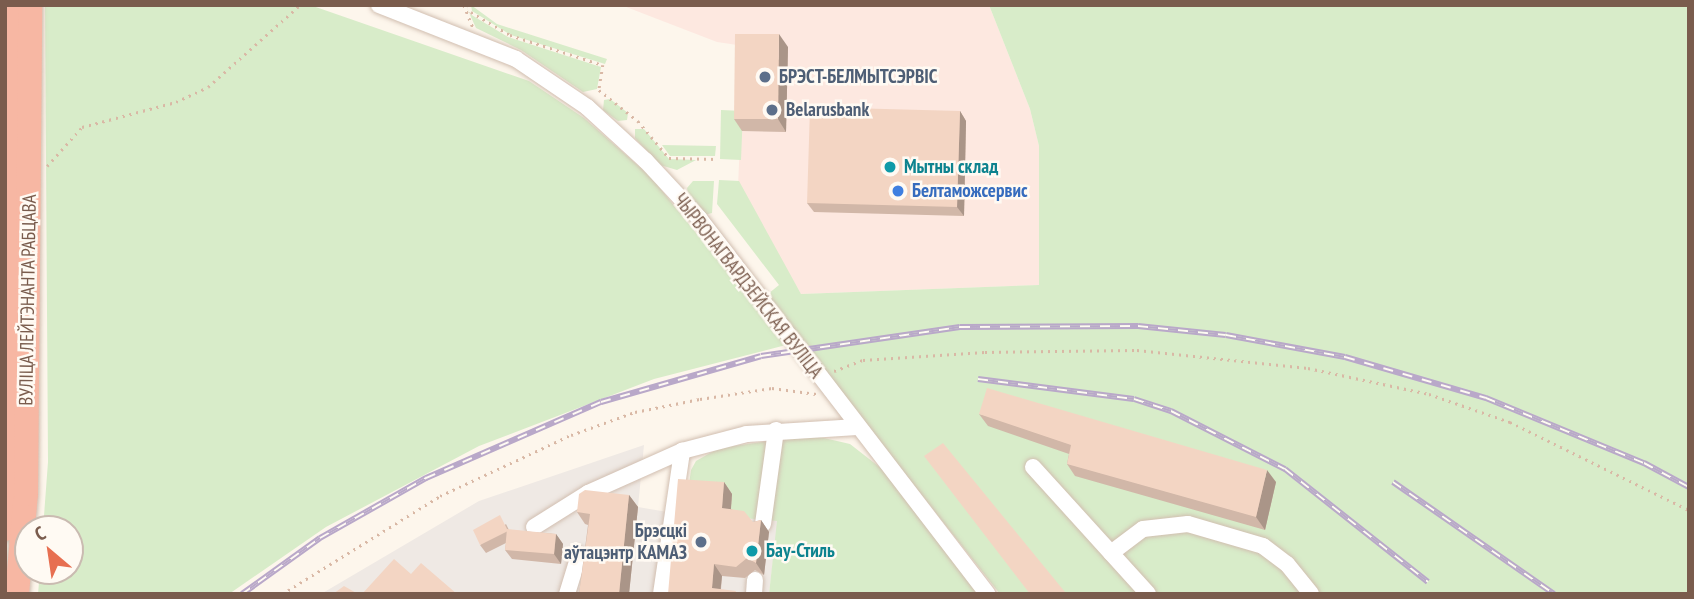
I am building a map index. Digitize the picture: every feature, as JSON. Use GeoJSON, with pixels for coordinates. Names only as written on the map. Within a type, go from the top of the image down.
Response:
{"type":"FeatureCollection","features":[{"type":"Feature","properties":{"kind":"highway","name":"ВУЛІЦА ЛЕЙТЭНАНТА РАБЦАВА"},"geometry":{"type":"LineString","coordinates":[[5,529],[16,211],[11,5]]}},
{"type":"Feature","properties":{"kind":"highway","name":"ВУЛІЦА ЛЕЙТЭНАНТА РАБЦАВА"},"geometry":{"type":"LineString","coordinates":[[16,211],[30,5]]}},
{"type":"Feature","properties":{"kind":"highway","name":"ВУЛІЦА ЛЕЙТЭНАНТА РАБЦАВА"},"geometry":{"type":"LineString","coordinates":[[13,588],[26,494],[14,305]]}},
{"type":"Feature","properties":{"kind":"street","name":"ЧЫРВОНАГВАРДЗЕЙСКАЯ ВУЛІЦА"},"geometry":{"type":"LineString","coordinates":[[379,5],[516,59],[587,107],[646,161],[699,218],[817,375],[988,594]]}},
{"type":"Feature","properties":{"kind":"street"},"geometry":{"type":"LineString","coordinates":[[534,527],[588,493],[681,451],[776,430],[857,427]]}},
{"type":"Feature","properties":{"kind":"street"},"geometry":{"type":"LineString","coordinates":[[763,524],[776,430]]}},
{"type":"Feature","properties":{"kind":"street"},"geometry":{"type":"LineString","coordinates":[[661,594],[681,451]]}},
{"type":"Feature","properties":{"kind":"street"},"geometry":{"type":"LineString","coordinates":[[1033,467],[1148,594]]}},
{"type":"Feature","properties":{"kind":"street"},"geometry":{"type":"LineString","coordinates":[[1111,553],[1143,529],[1188,524],[1263,546],[1311,594]]}},
{"type":"Feature","properties":{"kind":"street"},"geometry":{"type":"LineString","coordinates":[[567,594],[579,555]]}},
{"type":"Feature","properties":{"kind":"path"},"geometry":{"type":"LineString","coordinates":[[45,169],[82,127],[176,102],[208,87],[300,5]]}},
{"type":"Feature","properties":{"kind":"path"},"geometry":{"type":"LineString","coordinates":[[469,5],[471,12],[510,35],[603,65],[599,89],[638,121],[669,158],[718,159]]}},
{"type":"Feature","properties":{"kind":"path"},"geometry":{"type":"LineString","coordinates":[[817,375],[853,368],[863,360],[1137,350],[1308,368],[1429,394],[1510,422],[1689,510]]}},
{"type":"Feature","properties":{"kind":"path"},"geometry":{"type":"LineString","coordinates":[[282,594],[440,495],[571,435],[635,412],[772,388],[834,397]]}},
{"type":"Feature","properties":{"kind":"shaded area"},"geometry":{"type":"Polygon","coordinates":[[[621,5],[989,5],[1030,109],[1039,146],[1039,285],[801,294],[738,187],[744,46],[717,42],[621,5]]]}},
{"type":"Feature","properties":{"kind":"shaded area"},"geometry":{"type":"Polygon","coordinates":[[[644,445],[638,507],[679,514],[732,494],[778,521],[769,594],[321,594],[479,501],[644,445]]]}},
{"type":"Feature","properties":{"kind":"green space"},"geometry":{"type":"Polygon","coordinates":[[[45,5],[310,5],[529,81],[584,118],[651,177],[786,345],[654,379],[479,446],[326,527],[229,594],[38,594],[39,585],[84,585],[84,515],[44,515],[48,462],[45,5]]]}},
{"type":"Feature","properties":{"kind":"green space"},"geometry":{"type":"Polygon","coordinates":[[[471,5],[497,24],[607,59],[605,64],[511,35],[472,11],[471,5]]]}},
{"type":"Feature","properties":{"kind":"green space"},"geometry":{"type":"Polygon","coordinates":[[[989,5],[1689,5],[1689,594],[1000,594],[769,302],[768,294],[779,285],[717,204],[719,180],[739,181],[801,294],[1039,285],[1039,146],[1030,109],[989,5]]]}},
{"type":"Feature","properties":{"kind":"green space"},"geometry":{"type":"Polygon","coordinates":[[[466,6],[470,14],[508,37],[601,67],[597,89],[583,92],[521,50],[476,28],[466,6]]]}},
{"type":"Feature","properties":{"kind":"green space"},"geometry":{"type":"Polygon","coordinates":[[[610,99],[628,113],[627,120],[618,121],[603,110],[604,100],[610,99]]]}},
{"type":"Feature","properties":{"kind":"green space"},"geometry":{"type":"Polygon","coordinates":[[[721,110],[743,111],[741,160],[720,159],[721,110]]]}},
{"type":"Feature","properties":{"kind":"green space"},"geometry":{"type":"Polygon","coordinates":[[[635,129],[644,129],[669,159],[696,160],[677,170],[660,165],[635,138],[635,129]]]}},
{"type":"Feature","properties":{"kind":"green space"},"geometry":{"type":"Polygon","coordinates":[[[662,145],[716,146],[715,156],[670,156],[662,145]]]}},
{"type":"Feature","properties":{"kind":"green space"},"geometry":{"type":"Polygon","coordinates":[[[693,181],[714,181],[712,213],[705,215],[689,198],[687,188],[693,181]]]}},
{"type":"Feature","properties":{"kind":"green space"},"geometry":{"type":"Polygon","coordinates":[[[811,435],[850,444],[882,469],[978,594],[769,594],[777,521],[731,517],[688,491],[691,470],[696,461],[719,448],[811,435]]]}},
{"type":"Feature","properties":{"kind":"building","name":"БРЭСТ-БЕЛМЫТСЭРВІС"},"geometry":{"type":"Polygon","coordinates":[[[735,34],[779,34],[778,119],[734,119],[735,34]]]}},
{"type":"Feature","properties":{"kind":"building","name":"Мытны склад"},"geometry":{"type":"Polygon","coordinates":[[[810,107],[960,111],[957,207],[807,203],[810,107]]]}},
{"type":"Feature","properties":{"kind":"building"},"geometry":{"type":"Polygon","coordinates":[[[987,388],[1267,470],[1256,517],[1067,464],[1071,445],[979,414],[987,388]]]}},
{"type":"Feature","properties":{"kind":"building"},"geometry":{"type":"Polygon","coordinates":[[[943,443],[1065,592],[1063,594],[1030,594],[924,456],[943,443]]]}},
{"type":"Feature","properties":{"kind":"building"},"geometry":{"type":"Polygon","coordinates":[[[678,479],[724,482],[722,508],[744,511],[753,522],[761,520],[756,563],[747,558],[736,567],[714,564],[712,588],[736,591],[735,594],[668,594],[678,479]]]}},
{"type":"Feature","properties":{"kind":"building"},"geometry":{"type":"Polygon","coordinates":[[[585,490],[629,495],[619,594],[579,594],[590,514],[577,512],[579,494],[585,490]]]}},
{"type":"Feature","properties":{"kind":"building"},"geometry":{"type":"Polygon","coordinates":[[[500,515],[508,531],[480,545],[473,530],[500,515]]]}},
{"type":"Feature","properties":{"kind":"building"},"geometry":{"type":"Polygon","coordinates":[[[507,529],[556,534],[554,554],[505,550],[507,529]]]}},
{"type":"Feature","properties":{"kind":"building"},"geometry":{"type":"Polygon","coordinates":[[[394,559],[411,574],[421,563],[457,594],[362,594],[394,559]]]}},
{"type":"Feature","properties":{"kind":"building"},"geometry":{"type":"Polygon","coordinates":[[[344,586],[358,594],[333,594],[344,586]]]}},
{"type":"Feature","properties":{"kind":"railway"},"geometry":{"type":"LineString","coordinates":[[242,594],[320,538],[426,478],[601,402],[761,356],[960,327],[1138,326],[1226,335],[1345,357],[1486,398],[1644,463],[1689,487]]}},
{"type":"Feature","properties":{"kind":"railway"},"geometry":{"type":"LineString","coordinates":[[978,379],[1134,399],[1171,411],[1285,469],[1428,582]]}},
{"type":"Feature","properties":{"kind":"railway"},"geometry":{"type":"LineString","coordinates":[[1393,482],[1554,594]]}},
{"type":"Feature","properties":{"kind":"place","name":"БРЭСТ-БЕЛМЫТСЭРВІС"},"geometry":{"type":"Point","coordinates":[765,77]}},
{"type":"Feature","properties":{"kind":"place","name":"Belarusbank"},"geometry":{"type":"Point","coordinates":[772,110]}},
{"type":"Feature","properties":{"kind":"place","name":"Мытны склад"},"geometry":{"type":"Point","coordinates":[890,167]}},
{"type":"Feature","properties":{"kind":"place","name":"Белтаможсервис"},"geometry":{"type":"Point","coordinates":[898,191]}},
{"type":"Feature","properties":{"kind":"place","name":"Брэсцкі аўтацэнтр КАМАЗ"},"geometry":{"type":"Point","coordinates":[701,542]}},
{"type":"Feature","properties":{"kind":"place","name":"Бау-Стиль"},"geometry":{"type":"Point","coordinates":[752,551]}}]}
